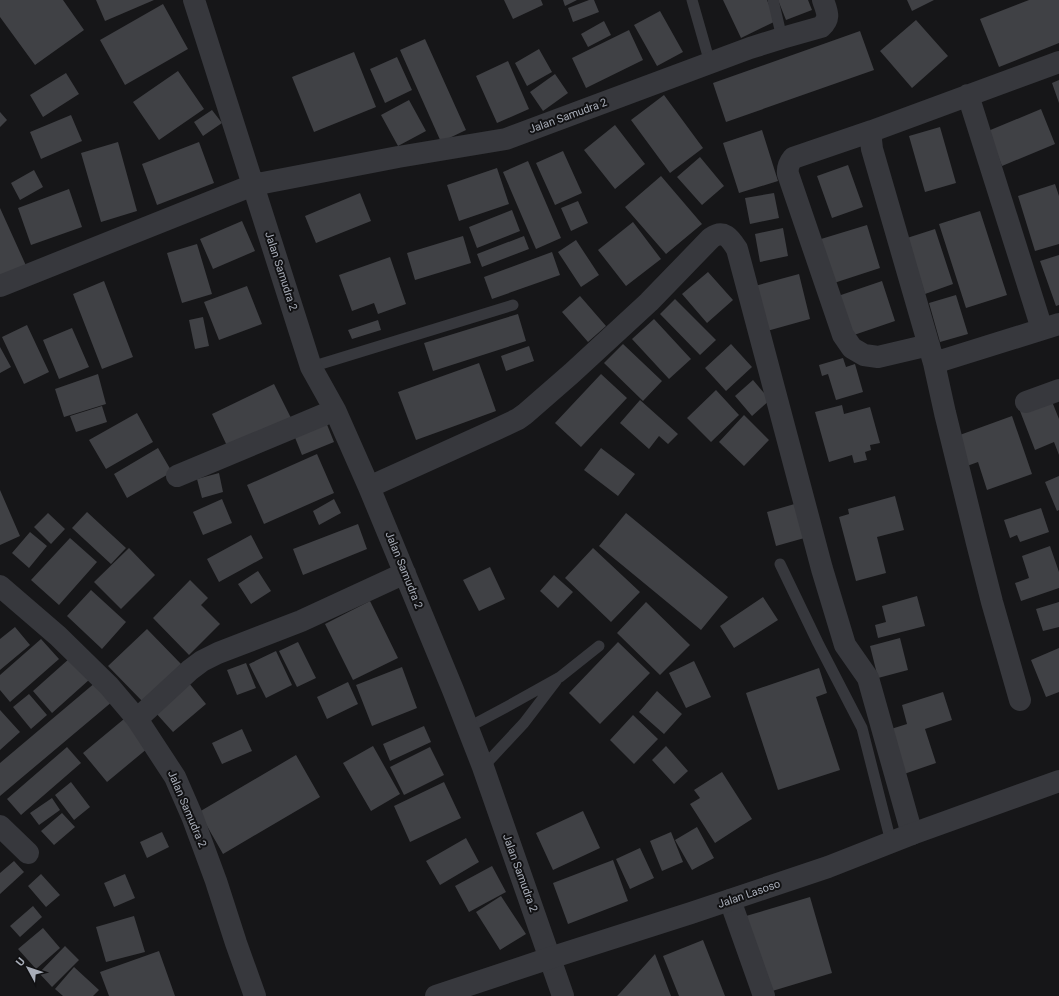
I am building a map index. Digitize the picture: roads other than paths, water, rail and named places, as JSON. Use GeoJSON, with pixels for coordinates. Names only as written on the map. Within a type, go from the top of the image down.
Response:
{"type":"FeatureCollection","features":[{"type":"Feature","properties":{"kind":"street","name":"Jalan Samudra 2"},"geometry":{"type":"LineString","coordinates":[[194,0],[311,367],[335,410],[370,487],[453,690],[483,767],[563,996]]}},
{"type":"Feature","properties":{"kind":"street","name":"Jalan Samudra 2"},"geometry":{"type":"LineString","coordinates":[[0,286],[253,185],[398,157],[506,139],[750,48],[815,30],[821,27],[827,20],[823,0]]}},
{"type":"Feature","properties":{"kind":"street"},"geometry":{"type":"LineString","coordinates":[[968,95],[1050,327],[932,354],[878,357],[864,355],[852,348],[843,335],[788,174],[788,164],[793,158],[872,131],[968,95],[1059,62]]}},
{"type":"Feature","properties":{"kind":"street"},"geometry":{"type":"LineString","coordinates":[[872,131],[872,149],[932,354],[945,413],[992,602],[1020,700]]}},
{"type":"Feature","properties":{"kind":"street"},"geometry":{"type":"LineString","coordinates":[[370,487],[518,419],[572,373],[649,302],[711,238],[716,234],[723,234],[728,237],[737,249],[822,569],[845,645],[868,678],[912,834]]}},
{"type":"Feature","properties":{"kind":"street"},"geometry":{"type":"LineString","coordinates":[[1026,402],[1059,390]]}},
{"type":"Feature","properties":{"kind":"street"},"geometry":{"type":"LineString","coordinates":[[176,476],[335,410]]}},
{"type":"Feature","properties":{"kind":"street"},"geometry":{"type":"LineString","coordinates":[[137,718],[202,661],[218,653],[301,622],[405,573]]}},
{"type":"Feature","properties":{"kind":"street","name":"Jalan Samudra 2"},"geometry":{"type":"LineString","coordinates":[[0,586],[58,636],[109,686],[137,718],[175,777],[192,816],[216,881],[255,996]]}},
{"type":"Feature","properties":{"kind":"street","name":"Jalan Lasoso"},"geometry":{"type":"LineString","coordinates":[[436,996],[828,867],[912,834],[1059,781]]}},
{"type":"Feature","properties":{"kind":"street"},"geometry":{"type":"LineString","coordinates":[[0,826],[28,853]]}},
{"type":"Feature","properties":{"kind":"street"},"geometry":{"type":"LineString","coordinates":[[730,900],[764,996]]}},
{"type":"Feature","properties":{"kind":"lane"},"geometry":{"type":"LineString","coordinates":[[692,0],[710,63]]}},
{"type":"Feature","properties":{"kind":"lane"},"geometry":{"type":"LineString","coordinates":[[773,0],[782,38]]}},
{"type":"Feature","properties":{"kind":"lane"},"geometry":{"type":"LineString","coordinates":[[311,367],[513,305]]}},
{"type":"Feature","properties":{"kind":"lane"},"geometry":{"type":"LineString","coordinates":[[780,564],[818,643],[862,728],[891,842]]}},
{"type":"Feature","properties":{"kind":"lane"},"geometry":{"type":"LineString","coordinates":[[467,728],[560,676],[599,646]]}},
{"type":"Feature","properties":{"kind":"lane"},"geometry":{"type":"LineString","coordinates":[[483,767],[524,723],[560,676]]}}]}
